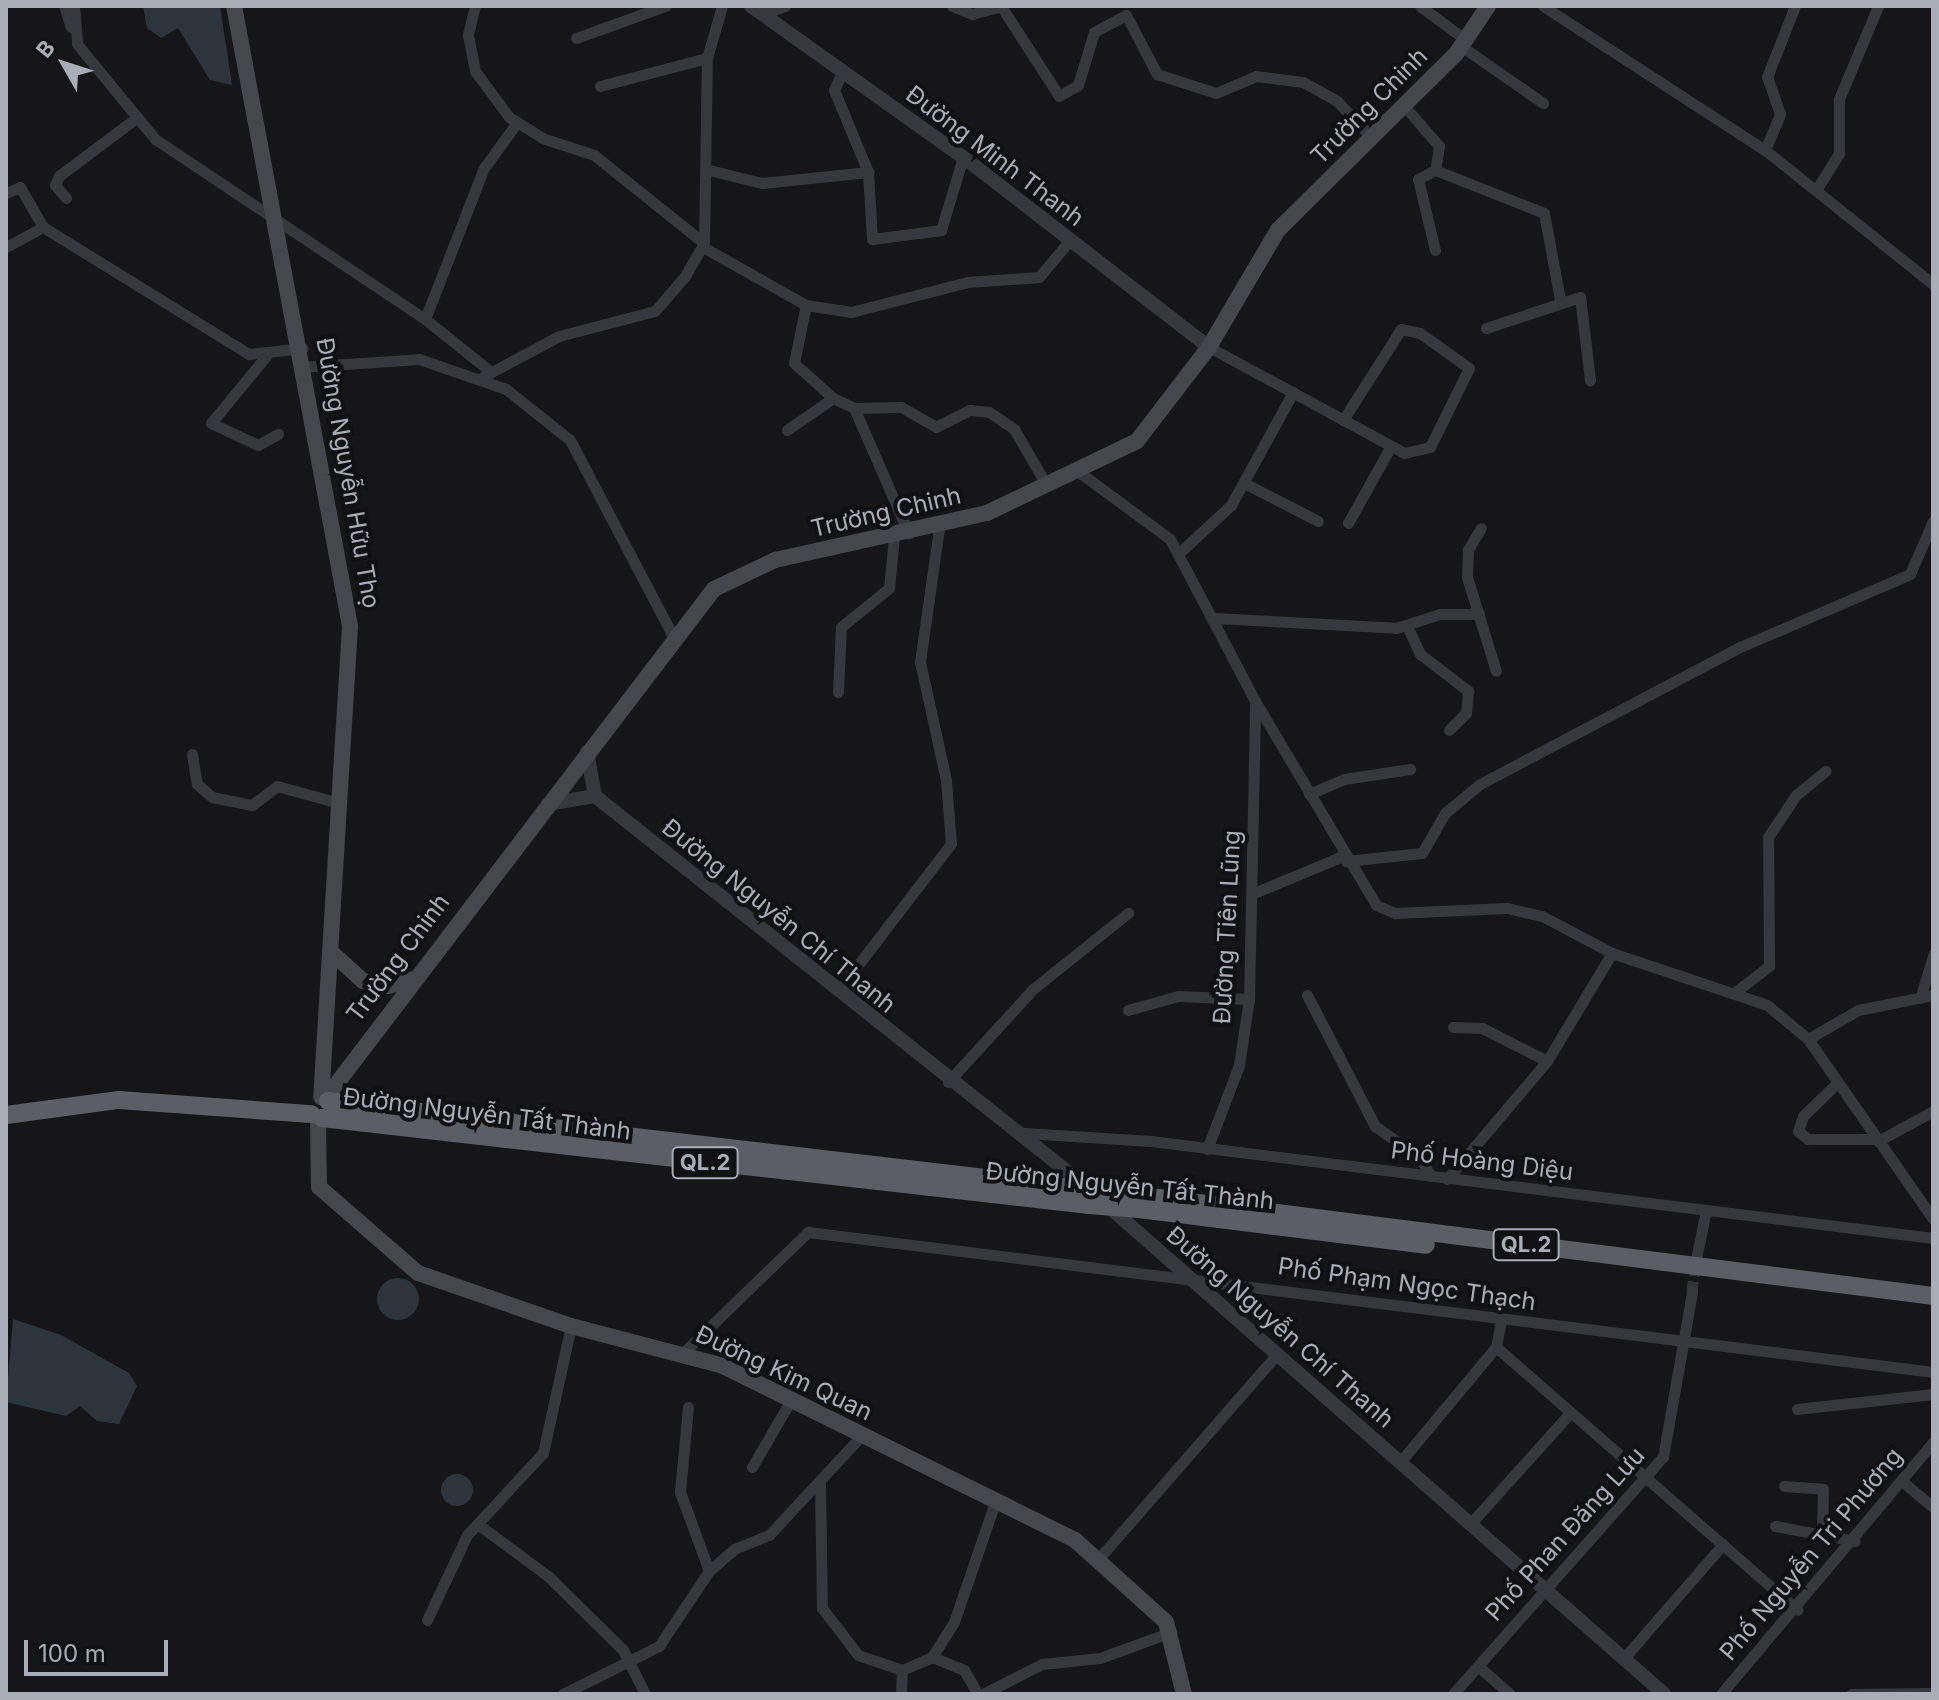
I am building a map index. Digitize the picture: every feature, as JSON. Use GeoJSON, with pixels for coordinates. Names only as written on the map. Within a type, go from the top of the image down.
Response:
{"type":"FeatureCollection","features":[{"type":"Feature","properties":{"kind":"highway","name":"QL.2"},"geometry":{"type":"LineString","coordinates":[[6,1115],[119,1100],[321,1108]]}},
{"type":"Feature","properties":{"kind":"highway","name":"Đường Nguyễn Tất Thành"},"geometry":{"type":"LineString","coordinates":[[321,1108],[1119,1193],[1933,1296]]}},
{"type":"Feature","properties":{"kind":"highway","name":"Đường Nguyễn Tất Thành"},"geometry":{"type":"LineString","coordinates":[[321,1108],[1933,1307]]}},
{"type":"Feature","properties":{"kind":"main road","name":"Đường Nguyễn Hữu Thọ"},"geometry":{"type":"LineString","coordinates":[[234,6],[303,348],[300,367],[350,626],[321,1108]]}},
{"type":"Feature","properties":{"kind":"main road","name":"Trường Chinh"},"geometry":{"type":"LineString","coordinates":[[321,1108],[412,979],[544,806],[674,638],[730,578],[775,560],[939,528],[1079,472],[1137,441],[1209,347],[1278,230],[1405,107],[1463,43],[1488,6]]}},
{"type":"Feature","properties":{"kind":"main road"},"geometry":{"type":"LineString","coordinates":[[332,953],[363,981],[389,986],[412,979]]}},
{"type":"Feature","properties":{"kind":"main road","name":"Đường Kim Quan"},"geometry":{"type":"LineString","coordinates":[[321,1108],[316,1182],[381,1246],[439,1285],[571,1326],[684,1352],[791,1400],[1100,1557],[1171,1632]]}},
{"type":"Feature","properties":{"kind":"main road"},"geometry":{"type":"LineString","coordinates":[[1171,1632],[1184,1694]]}},
{"type":"Feature","properties":{"kind":"street"},"geometry":{"type":"LineString","coordinates":[[64,6],[71,27],[135,119],[276,220],[425,319],[570,440],[674,638]]}},
{"type":"Feature","properties":{"kind":"street"},"geometry":{"type":"LineString","coordinates":[[71,27],[74,6]]}},
{"type":"Feature","properties":{"kind":"street"},"geometry":{"type":"LineString","coordinates":[[475,6],[468,35],[475,71],[516,124],[594,155],[703,245],[806,305],[859,312],[968,282],[1039,277],[1070,240]]}},
{"type":"Feature","properties":{"kind":"street"},"geometry":{"type":"LineString","coordinates":[[576,38],[665,6]]}},
{"type":"Feature","properties":{"kind":"street"},"geometry":{"type":"LineString","coordinates":[[300,367],[419,359],[488,374],[583,327],[655,311],[703,245],[707,58],[722,6]]}},
{"type":"Feature","properties":{"kind":"street"},"geometry":{"type":"LineString","coordinates":[[757,9],[785,6]]}},
{"type":"Feature","properties":{"kind":"street"},"geometry":{"type":"LineString","coordinates":[[952,6],[972,14],[1002,6],[1059,96],[1078,85],[1094,32],[1126,15],[1157,74],[1216,93],[1256,76],[1303,82],[1337,101],[1373,139]]}},
{"type":"Feature","properties":{"kind":"street"},"geometry":{"type":"LineString","coordinates":[[1420,6],[1463,43],[1543,103]]}},
{"type":"Feature","properties":{"kind":"street"},"geometry":{"type":"LineString","coordinates":[[1543,6],[1818,187],[1933,284]]}},
{"type":"Feature","properties":{"kind":"street"},"geometry":{"type":"LineString","coordinates":[[1765,150],[1780,114],[1767,77],[1795,6]]}},
{"type":"Feature","properties":{"kind":"street"},"geometry":{"type":"LineString","coordinates":[[1818,187],[1839,153],[1839,99],[1878,6]]}},
{"type":"Feature","properties":{"kind":"street","name":"Đường Minh Thanh"},"geometry":{"type":"LineString","coordinates":[[757,9],[963,157],[1209,347]]}},
{"type":"Feature","properties":{"kind":"street"},"geometry":{"type":"LineString","coordinates":[[600,86],[707,58]]}},
{"type":"Feature","properties":{"kind":"street"},"geometry":{"type":"LineString","coordinates":[[843,70],[834,90],[868,172],[869,237],[937,233],[963,157]]}},
{"type":"Feature","properties":{"kind":"street"},"geometry":{"type":"LineString","coordinates":[[1405,107],[1439,146],[1435,170]]}},
{"type":"Feature","properties":{"kind":"street"},"geometry":{"type":"LineString","coordinates":[[66,198],[55,185],[59,176],[135,119]]}},
{"type":"Feature","properties":{"kind":"street"},"geometry":{"type":"LineString","coordinates":[[425,319],[484,168],[516,124]]}},
{"type":"Feature","properties":{"kind":"street"},"geometry":{"type":"LineString","coordinates":[[705,169],[762,183],[868,172]]}},
{"type":"Feature","properties":{"kind":"street"},"geometry":{"type":"LineString","coordinates":[[1435,250],[1418,179],[1435,170],[1544,213],[1560,299]]}},
{"type":"Feature","properties":{"kind":"street"},"geometry":{"type":"LineString","coordinates":[[6,193],[20,187],[43,227],[243,351],[267,355],[303,348]]}},
{"type":"Feature","properties":{"kind":"street"},"geometry":{"type":"LineString","coordinates":[[6,247],[43,227]]}},
{"type":"Feature","properties":{"kind":"street"},"geometry":{"type":"LineString","coordinates":[[1486,328],[1560,299],[1581,299],[1590,380]]}},
{"type":"Feature","properties":{"kind":"street"},"geometry":{"type":"LineString","coordinates":[[806,305],[794,363],[833,398],[854,408],[901,407],[936,427],[970,410],[989,412],[1014,429],[1047,486]]}},
{"type":"Feature","properties":{"kind":"street"},"geometry":{"type":"LineString","coordinates":[[1209,347],[1293,392],[1343,420],[1404,453],[1430,447],[1469,377],[1464,360],[1420,333],[1401,329],[1391,337],[1343,420]]}},
{"type":"Feature","properties":{"kind":"street"},"geometry":{"type":"LineString","coordinates":[[267,355],[211,423],[258,445],[278,434]]}},
{"type":"Feature","properties":{"kind":"street"},"geometry":{"type":"LineString","coordinates":[[1179,553],[1244,483],[1293,392]]}},
{"type":"Feature","properties":{"kind":"street"},"geometry":{"type":"LineString","coordinates":[[787,430],[833,398]]}},
{"type":"Feature","properties":{"kind":"street"},"geometry":{"type":"LineString","coordinates":[[838,692],[841,627],[889,588],[902,535],[854,408]]}},
{"type":"Feature","properties":{"kind":"street"},"geometry":{"type":"LineString","coordinates":[[1348,523],[1391,446]]}},
{"type":"Feature","properties":{"kind":"street"},"geometry":{"type":"LineString","coordinates":[[1079,472],[1179,553],[1255,701],[1344,859],[1385,910],[1507,908],[1542,916],[1612,953],[1772,1008],[1808,1039],[1933,1219]]}},
{"type":"Feature","properties":{"kind":"street"},"geometry":{"type":"LineString","coordinates":[[1244,483],[1318,521]]}},
{"type":"Feature","properties":{"kind":"street"},"geometry":{"type":"LineString","coordinates":[[1254,893],[1344,859],[1422,853],[1440,819],[1480,784],[1740,647],[1890,582],[1919,565],[1933,521]]}},
{"type":"Feature","properties":{"kind":"street"},"geometry":{"type":"LineString","coordinates":[[838,991],[951,844],[946,780],[920,662],[939,528]]}},
{"type":"Feature","properties":{"kind":"street"},"geometry":{"type":"LineString","coordinates":[[1481,528],[1466,564],[1496,671]]}},
{"type":"Feature","properties":{"kind":"street"},"geometry":{"type":"LineString","coordinates":[[1214,618],[1407,626],[1440,614],[1479,614]]}},
{"type":"Feature","properties":{"kind":"street"},"geometry":{"type":"LineString","coordinates":[[1407,626],[1420,654],[1468,691],[1466,713],[1449,730]]}},
{"type":"Feature","properties":{"kind":"street","name":"Đường Tiên Lũng"},"geometry":{"type":"LineString","coordinates":[[1207,1149],[1239,1065],[1249,999],[1254,893],[1255,701]]}},
{"type":"Feature","properties":{"kind":"street"},"geometry":{"type":"LineString","coordinates":[[544,806],[595,796],[587,752]]}},
{"type":"Feature","properties":{"kind":"street"},"geometry":{"type":"LineString","coordinates":[[192,754],[197,784],[212,797],[252,805],[277,786],[339,803]]}},
{"type":"Feature","properties":{"kind":"street"},"geometry":{"type":"LineString","coordinates":[[1309,794],[1344,779],[1410,769]]}},
{"type":"Feature","properties":{"kind":"street"},"geometry":{"type":"LineString","coordinates":[[1734,993],[1769,966],[1768,837],[1796,795],[1826,771]]}},
{"type":"Feature","properties":{"kind":"street","name":"Đường Nguyễn Chí Thanh"},"geometry":{"type":"LineString","coordinates":[[595,796],[948,1082],[1025,1133],[1664,1694]]}},
{"type":"Feature","properties":{"kind":"street"},"geometry":{"type":"LineString","coordinates":[[948,1082],[1033,989],[1128,913]]}},
{"type":"Feature","properties":{"kind":"street"},"geometry":{"type":"LineString","coordinates":[[1447,1179],[1547,1061],[1612,953]]}},
{"type":"Feature","properties":{"kind":"street"},"geometry":{"type":"LineString","coordinates":[[1808,1039],[1858,1010],[1928,993],[1933,955]]}},
{"type":"Feature","properties":{"kind":"street"},"geometry":{"type":"LineString","coordinates":[[1307,995],[1375,1126],[1419,1157],[1431,1176]]}},
{"type":"Feature","properties":{"kind":"street"},"geometry":{"type":"LineString","coordinates":[[1128,1010],[1178,996],[1249,999]]}},
{"type":"Feature","properties":{"kind":"street"},"geometry":{"type":"LineString","coordinates":[[1453,1027],[1482,1028],[1547,1061]]}},
{"type":"Feature","properties":{"kind":"street"},"geometry":{"type":"LineString","coordinates":[[1837,1083],[1803,1116],[1798,1131],[1808,1139],[1878,1140],[1933,1111]]}},
{"type":"Feature","properties":{"kind":"street","name":"Phố Hoàng Diệu"},"geometry":{"type":"LineString","coordinates":[[1025,1133],[1207,1149],[1933,1238]]}},
{"type":"Feature","properties":{"kind":"street"},"geometry":{"type":"LineString","coordinates":[[1696,1259],[1706,1210]]}},
{"type":"Feature","properties":{"kind":"street","name":"Phố Phạm Ngọc Thạch"},"geometry":{"type":"LineString","coordinates":[[684,1352],[808,1232],[1187,1275],[1501,1321],[1933,1372]]}},
{"type":"Feature","properties":{"kind":"street","name":"Phố Phan Đăng Lưu"},"geometry":{"type":"LineString","coordinates":[[1453,1694],[1645,1478],[1671,1436],[1692,1292]]}},
{"type":"Feature","properties":{"kind":"street"},"geometry":{"type":"LineString","coordinates":[[1401,1461],[1496,1347],[1501,1321]]}},
{"type":"Feature","properties":{"kind":"street"},"geometry":{"type":"LineString","coordinates":[[427,1620],[457,1550],[543,1453],[571,1326]]}},
{"type":"Feature","properties":{"kind":"street"},"geometry":{"type":"LineString","coordinates":[[1496,1347],[1798,1610]]}},
{"type":"Feature","properties":{"kind":"street"},"geometry":{"type":"LineString","coordinates":[[1100,1557],[1278,1353]]}},
{"type":"Feature","properties":{"kind":"street"},"geometry":{"type":"LineString","coordinates":[[1797,1409],[1933,1394]]}},
{"type":"Feature","properties":{"kind":"street"},"geometry":{"type":"LineString","coordinates":[[752,1467],[791,1400]]}},
{"type":"Feature","properties":{"kind":"street"},"geometry":{"type":"LineString","coordinates":[[688,1407],[680,1492],[709,1571]]}},
{"type":"Feature","properties":{"kind":"street"},"geometry":{"type":"LineString","coordinates":[[1471,1523],[1571,1412]]}},
{"type":"Feature","properties":{"kind":"street"},"geometry":{"type":"LineString","coordinates":[[563,1694],[659,1646],[709,1571],[734,1549],[769,1535],[820,1484],[862,1435]]}},
{"type":"Feature","properties":{"kind":"street","name":"Phố Nguyễn Tri Phương"},"geometry":{"type":"LineString","coordinates":[[1721,1694],[1798,1610],[1933,1442]]}},
{"type":"Feature","properties":{"kind":"street"},"geometry":{"type":"LineString","coordinates":[[1903,1482],[1933,1507]]}},
{"type":"Feature","properties":{"kind":"street"},"geometry":{"type":"LineString","coordinates":[[820,1484],[822,1608],[858,1655],[902,1670],[932,1657],[960,1610],[995,1502]]}},
{"type":"Feature","properties":{"kind":"street"},"geometry":{"type":"LineString","coordinates":[[1784,1486],[1823,1489],[1822,1530]]}},
{"type":"Feature","properties":{"kind":"street"},"geometry":{"type":"LineString","coordinates":[[479,1525],[549,1577],[632,1660],[645,1694]]}},
{"type":"Feature","properties":{"kind":"street"},"geometry":{"type":"LineString","coordinates":[[1775,1526],[1822,1530],[1855,1541]]}},
{"type":"Feature","properties":{"kind":"street"},"geometry":{"type":"LineString","coordinates":[[1624,1658],[1723,1544]]}},
{"type":"Feature","properties":{"kind":"street"},"geometry":{"type":"LineString","coordinates":[[932,1657],[964,1670],[980,1694],[1042,1664],[1100,1658],[1171,1632]]}},
{"type":"Feature","properties":{"kind":"street"},"geometry":{"type":"LineString","coordinates":[[1478,1666],[1510,1694]]}},
{"type":"Feature","properties":{"kind":"street"},"geometry":{"type":"LineString","coordinates":[[901,1694],[902,1670]]}},
{"type":"Feature","properties":{"kind":"street"},"geometry":{"type":"LineString","coordinates":[[1851,1694],[1933,1693]]}},
{"type":"Feature","properties":{"kind":"shaded area"},"geometry":{"type":"Polygon","coordinates":[[[143,6],[220,6],[232,85],[210,80],[178,28],[161,38],[147,28],[143,6]]]}},
{"type":"Feature","properties":{"kind":"shaded area"},"geometry":{"type":"Polygon","coordinates":[[[398,1278],[413,1284],[419,1299],[413,1314],[398,1320],[383,1314],[377,1299],[383,1284],[398,1278]]]}},
{"type":"Feature","properties":{"kind":"shaded area"},"geometry":{"type":"Polygon","coordinates":[[[13,1319],[61,1335],[129,1373],[137,1386],[119,1424],[97,1421],[80,1406],[66,1416],[6,1402],[13,1319]]]}},
{"type":"Feature","properties":{"kind":"shaded area"},"geometry":{"type":"Polygon","coordinates":[[[457,1474],[468,1479],[473,1490],[468,1501],[457,1506],[446,1501],[441,1490],[446,1479],[457,1474]]]}},
{"type":"Feature","properties":{"kind":"tunnel"},"geometry":{"type":"LineString","coordinates":[[1692,1292],[1696,1260]]}}]}
